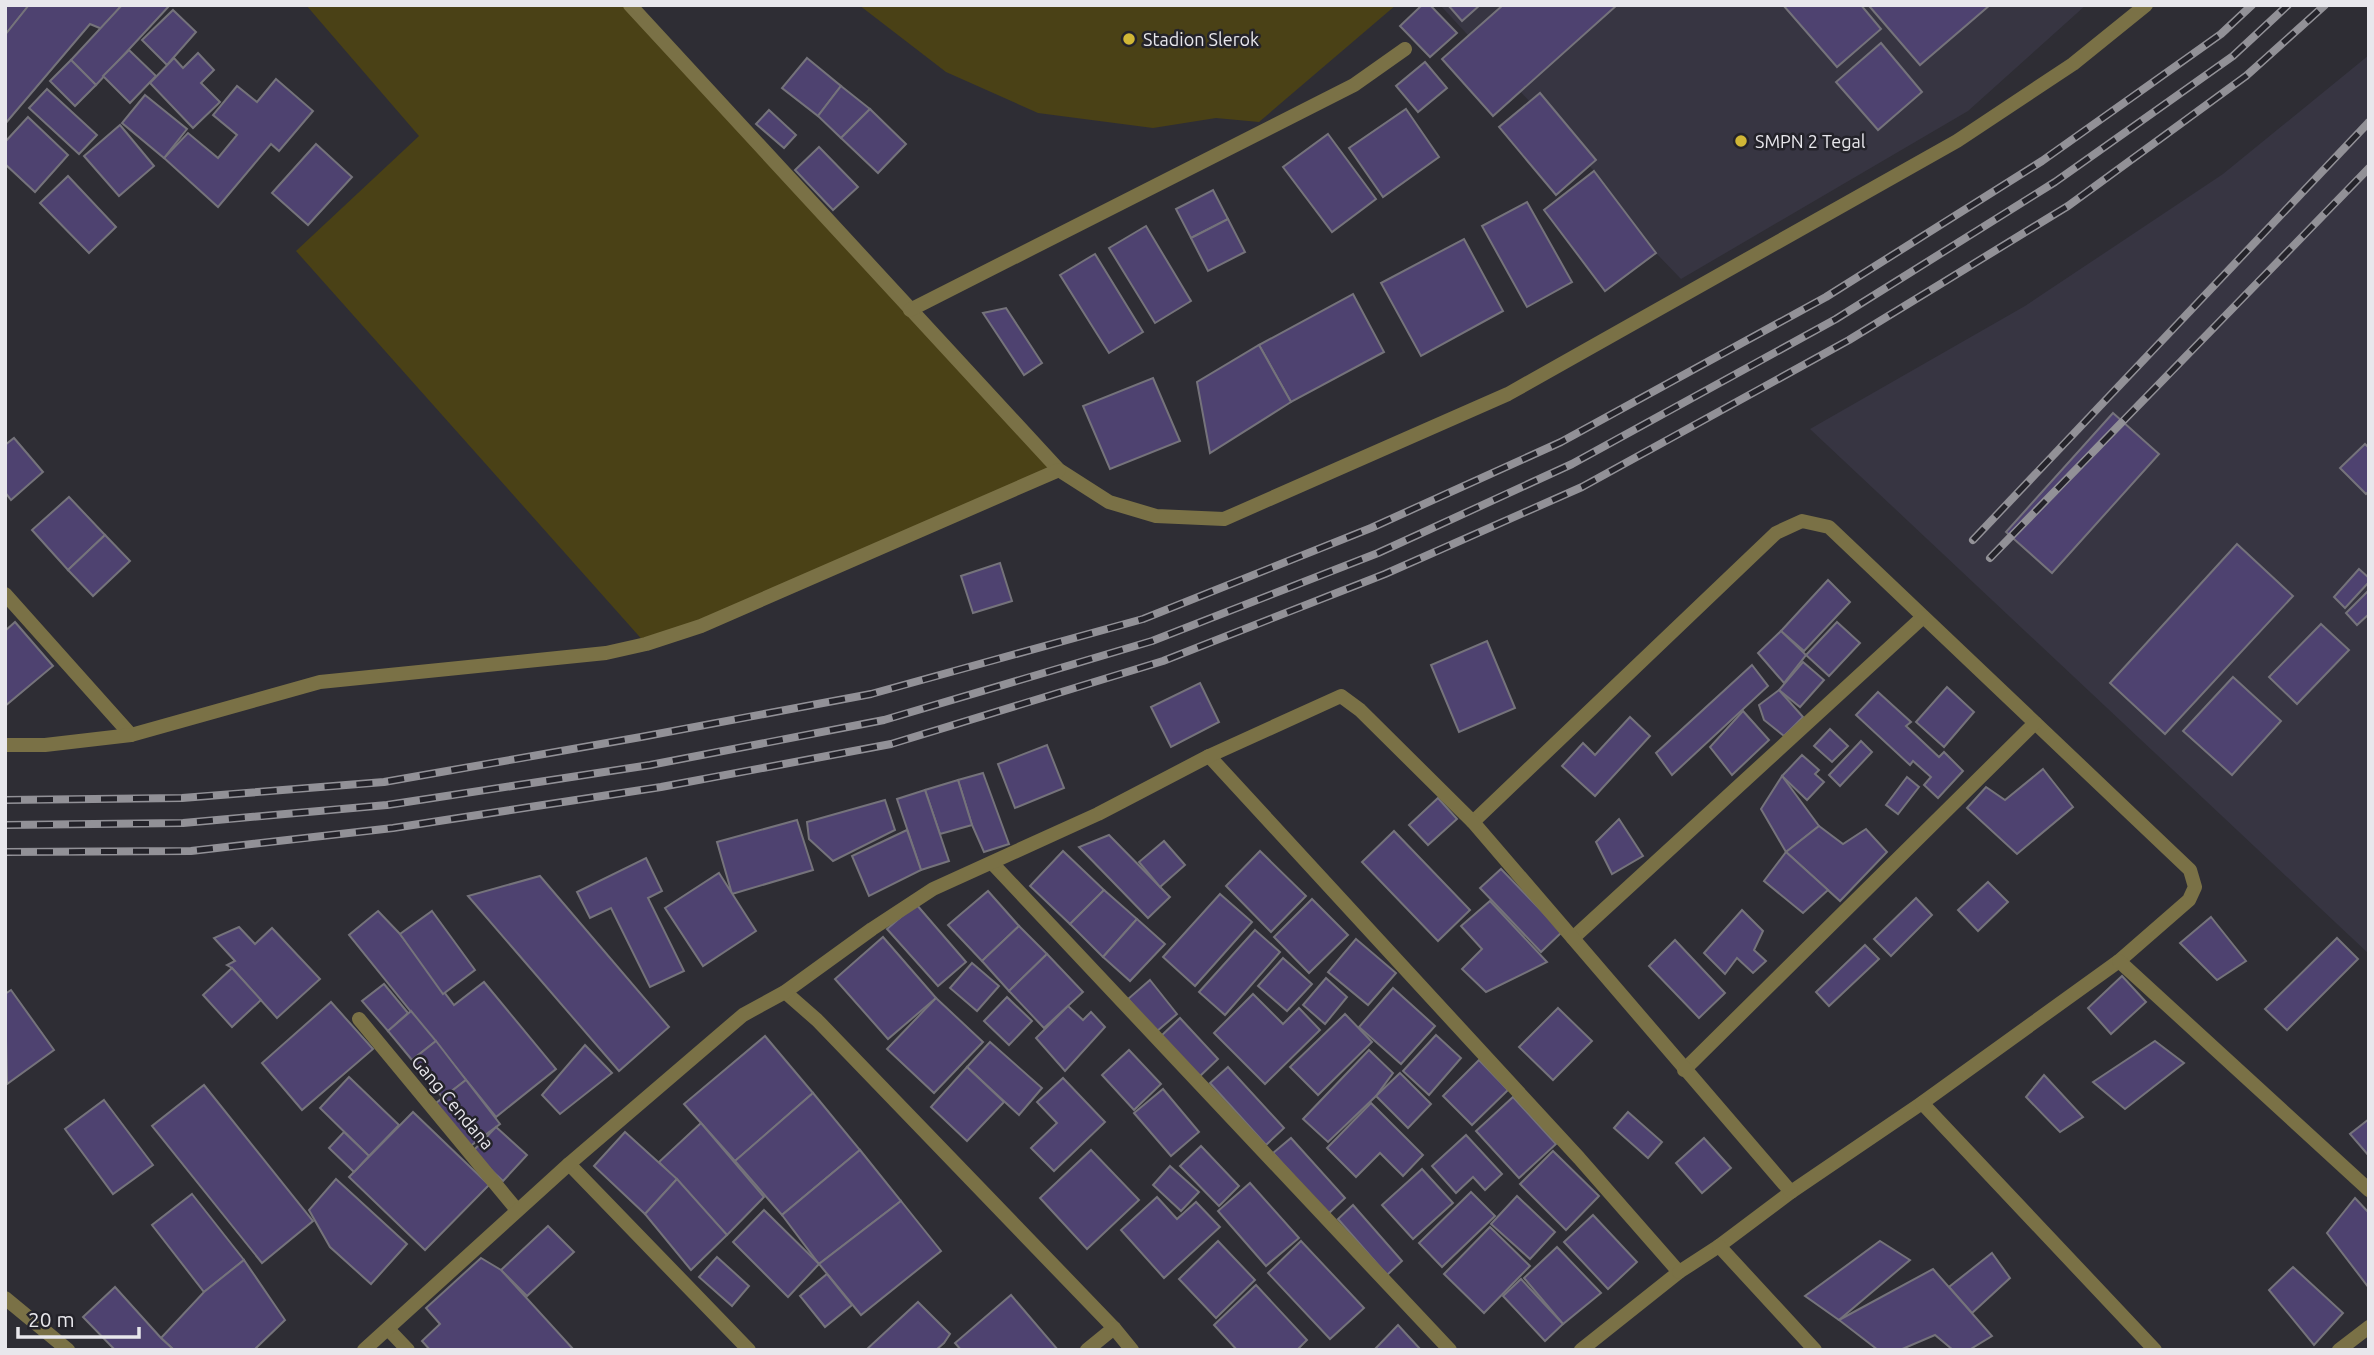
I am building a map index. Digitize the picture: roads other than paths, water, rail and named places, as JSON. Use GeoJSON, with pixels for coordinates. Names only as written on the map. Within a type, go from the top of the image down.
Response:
{"type":"FeatureCollection","features":[{"type":"Feature","properties":{"kind":"street"},"geometry":{"type":"LineString","coordinates":[[630,5],[1059,470],[1108,502],[1156,516],[1224,519],[1508,394],[1957,141],[2073,64],[2146,5]]}},
{"type":"Feature","properties":{"kind":"street"},"geometry":{"type":"LineString","coordinates":[[910,310],[1346,89],[1405,49]]}},
{"type":"Feature","properties":{"kind":"street"},"geometry":{"type":"LineString","coordinates":[[5,746],[46,745],[131,735],[320,682],[606,653],[646,644],[701,626],[1059,470]]}},
{"type":"Feature","properties":{"kind":"street"},"geometry":{"type":"LineString","coordinates":[[1473,822],[1776,533],[1802,521],[1829,527],[2190,870],[2195,887],[2189,900],[2119,961],[1922,1103],[1679,1272],[1581,1350]]}},
{"type":"Feature","properties":{"kind":"street"},"geometry":{"type":"LineString","coordinates":[[5,594],[131,735]]}},
{"type":"Feature","properties":{"kind":"street"},"geometry":{"type":"LineString","coordinates":[[1573,938],[1923,617]]}},
{"type":"Feature","properties":{"kind":"street"},"geometry":{"type":"LineString","coordinates":[[364,1350],[569,1164],[743,1015],[785,992],[933,889],[1098,814],[1209,756],[1341,696],[1360,709],[1473,822],[1791,1192]]}},
{"type":"Feature","properties":{"kind":"street"},"geometry":{"type":"LineString","coordinates":[[1684,1070],[2035,723]]}},
{"type":"Feature","properties":{"kind":"street"},"geometry":{"type":"LineString","coordinates":[[1209,756],[1579,1158],[1679,1272]]}},
{"type":"Feature","properties":{"kind":"street"},"geometry":{"type":"LineString","coordinates":[[992,863],[1450,1350]]}},
{"type":"Feature","properties":{"kind":"street"},"geometry":{"type":"LineString","coordinates":[[2119,961],[2369,1190]]}},
{"type":"Feature","properties":{"kind":"street"},"geometry":{"type":"LineString","coordinates":[[785,992],[827,1030],[1114,1328],[1132,1350]]}},
{"type":"Feature","properties":{"kind":"street","name":"Gang Cendana"},"geometry":{"type":"LineString","coordinates":[[359,1019],[517,1210]]}},
{"type":"Feature","properties":{"kind":"street"},"geometry":{"type":"LineString","coordinates":[[1922,1103],[2154,1350]]}},
{"type":"Feature","properties":{"kind":"street"},"geometry":{"type":"LineString","coordinates":[[569,1164],[749,1350]]}},
{"type":"Feature","properties":{"kind":"street"},"geometry":{"type":"LineString","coordinates":[[1719,1246],[1815,1350]]}},
{"type":"Feature","properties":{"kind":"street"},"geometry":{"type":"LineString","coordinates":[[5,1298],[68,1350]]}},
{"type":"Feature","properties":{"kind":"street"},"geometry":{"type":"LineString","coordinates":[[2339,1350],[2369,1326]]}},
{"type":"Feature","properties":{"kind":"street"},"geometry":{"type":"LineString","coordinates":[[1087,1350],[1114,1328]]}},
{"type":"Feature","properties":{"kind":"street"},"geometry":{"type":"LineString","coordinates":[[388,1329],[408,1350]]}},
{"type":"Feature","properties":{"kind":"railway"},"geometry":{"type":"LineString","coordinates":[[5,800],[182,798],[384,782],[871,694],[1143,619],[1371,528],[1561,442],[1826,297],[2042,161],[2221,34],[2252,5]]}},
{"type":"Feature","properties":{"kind":"railway"},"geometry":{"type":"LineString","coordinates":[[5,825],[183,823],[387,805],[650,765],[884,720],[1152,641],[1378,553],[1572,464],[1836,319],[2055,182],[2233,56],[2288,5]]}},
{"type":"Feature","properties":{"kind":"railway"},"geometry":{"type":"LineString","coordinates":[[5,852],[191,851],[393,828],[661,787],[891,744],[1163,661],[1385,574],[1582,487],[1849,340],[2068,206],[2246,76],[2325,5]]}},
{"type":"Feature","properties":{"kind":"railway"},"geometry":{"type":"LineString","coordinates":[[1973,540],[2369,122]]}},
{"type":"Feature","properties":{"kind":"railway"},"geometry":{"type":"LineString","coordinates":[[1990,558],[2369,168]]}},
{"type":"Feature","properties":{"kind":"place","name":"Stadion Slerok"},"geometry":{"type":"Point","coordinates":[1129,39]}},
{"type":"Feature","properties":{"kind":"place","name":"SMPN 2 Tegal"},"geometry":{"type":"Point","coordinates":[1741,141]}}]}
